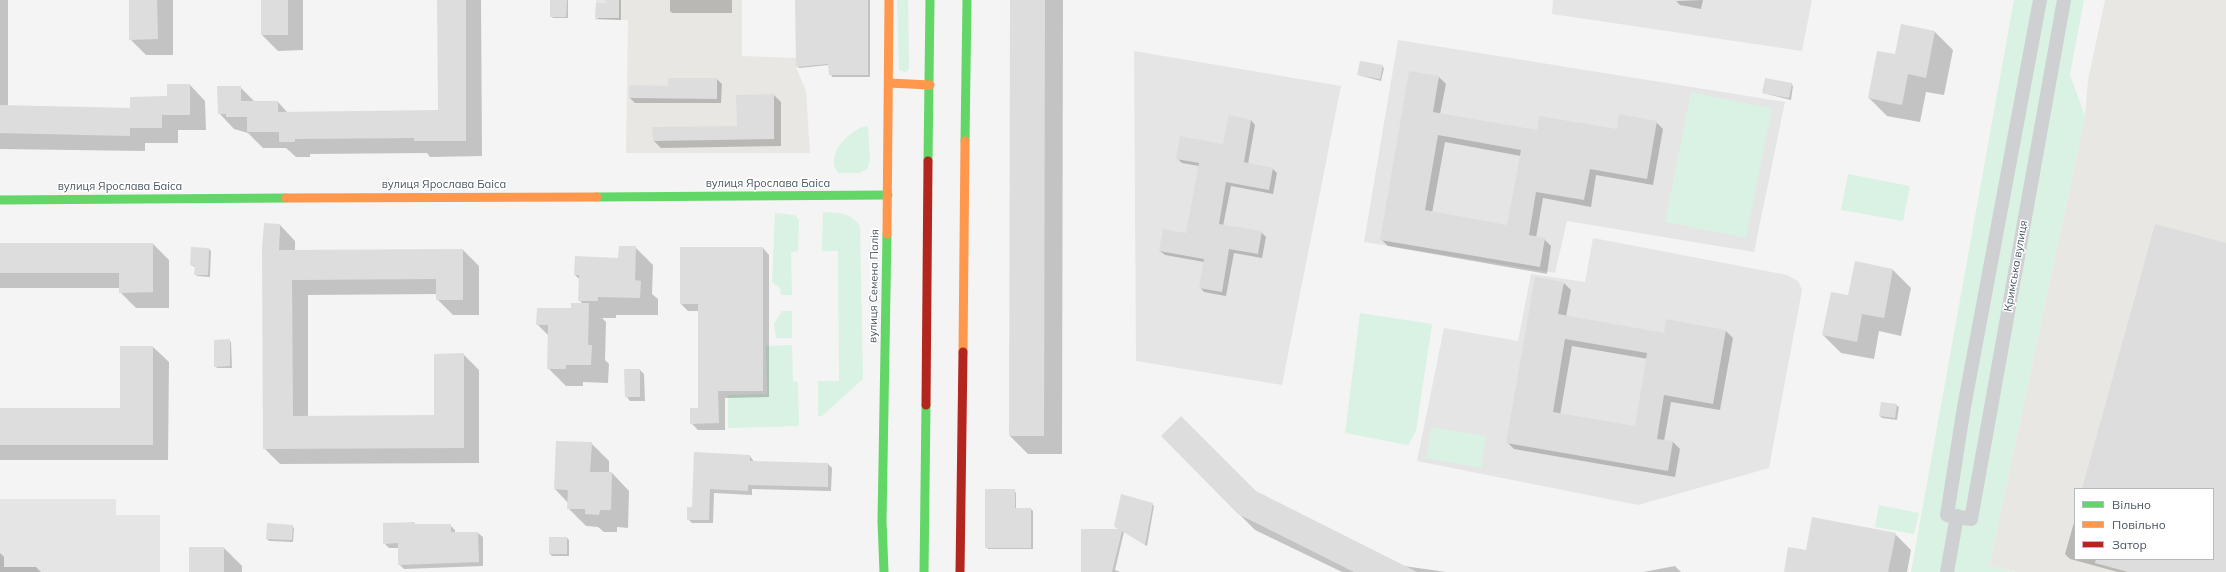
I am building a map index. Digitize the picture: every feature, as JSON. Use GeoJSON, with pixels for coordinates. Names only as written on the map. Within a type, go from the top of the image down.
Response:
{"type":"FeatureCollection","features":[{"type":"Feature","properties":{"kind":"street","name":"вулиця Семена Палія"},"geometry":{"type":"LineString","coordinates":[[884,572],[882,521],[888,195],[888,0]]}},
{"type":"Feature","properties":{"kind":"street"},"geometry":{"type":"LineString","coordinates":[[924,572],[930,0]]}},
{"type":"Feature","properties":{"kind":"street"},"geometry":{"type":"LineString","coordinates":[[960,572],[967,0]]}},
{"type":"Feature","properties":{"kind":"street"},"geometry":{"type":"LineString","coordinates":[[1947,572],[1957,516],[1947,514],[1964,407],[2040,0]]}},
{"type":"Feature","properties":{"kind":"street","name":"Кримська вулиця"},"geometry":{"type":"LineString","coordinates":[[1957,516],[1971,519],[2064,0]]}},
{"type":"Feature","properties":{"kind":"street"},"geometry":{"type":"LineString","coordinates":[[889,83],[930,84]]}},
{"type":"Feature","properties":{"kind":"street","name":"вулиця Ярослава Баіса"},"geometry":{"type":"LineString","coordinates":[[0,200],[888,195]]}},
{"type":"Feature","properties":{"kind":"shaded area"},"geometry":{"type":"Polygon","coordinates":[[[596,0],[742,0],[742,56],[796,58],[796,67],[806,91],[810,153],[626,153],[628,20],[595,20],[596,0]]]}},
{"type":"Feature","properties":{"kind":"shaded area"},"geometry":{"type":"Polygon","coordinates":[[[1553,0],[1812,0],[1802,51],[1552,14],[1553,0]]]}},
{"type":"Feature","properties":{"kind":"shaded area"},"geometry":{"type":"Polygon","coordinates":[[[2105,0],[2226,0],[2226,572],[2016,572],[1989,566],[2085,116],[2088,80],[2105,0]]]}},
{"type":"Feature","properties":{"kind":"shaded area"},"geometry":{"type":"Polygon","coordinates":[[[1398,40],[1785,102],[1754,252],[1567,221],[1555,273],[1364,242],[1398,40]]]}},
{"type":"Feature","properties":{"kind":"shaded area"},"geometry":{"type":"Polygon","coordinates":[[[1134,51],[1341,86],[1282,385],[1136,361],[1134,51]]]}},
{"type":"Feature","properties":{"kind":"shaded area"},"geometry":{"type":"Polygon","coordinates":[[[1593,238],[1787,275],[1798,281],[1802,290],[1769,468],[1638,505],[1417,461],[1444,328],[1518,341],[1531,274],[1585,282],[1593,238]]]}},
{"type":"Feature","properties":{"kind":"shaded area"},"geometry":{"type":"Polygon","coordinates":[[[0,499],[116,499],[116,515],[160,515],[160,572],[0,572],[0,499]]]}},
{"type":"Feature","properties":{"kind":"green space"},"geometry":{"type":"Polygon","coordinates":[[[897,0],[908,0],[909,69],[905,72],[899,70],[897,0]]]}},
{"type":"Feature","properties":{"kind":"green space"},"geometry":{"type":"Polygon","coordinates":[[[2014,0],[2084,0],[2070,75],[2085,116],[1989,566],[2016,572],[1911,572],[2014,0]]]}},
{"type":"Feature","properties":{"kind":"green space"},"geometry":{"type":"Polygon","coordinates":[[[1691,92],[1772,109],[1746,238],[1665,222],[1691,92]]]}},
{"type":"Feature","properties":{"kind":"green space"},"geometry":{"type":"Polygon","coordinates":[[[868,126],[870,160],[867,169],[859,173],[838,173],[834,158],[841,144],[854,132],[868,126]]]}},
{"type":"Feature","properties":{"kind":"green space"},"geometry":{"type":"Polygon","coordinates":[[[1848,174],[1910,186],[1903,221],[1841,210],[1848,174]]]}},
{"type":"Feature","properties":{"kind":"green space"},"geometry":{"type":"Polygon","coordinates":[[[823,212],[844,214],[856,221],[860,226],[863,379],[822,416],[818,416],[818,381],[839,381],[838,251],[822,251],[823,212]]]}},
{"type":"Feature","properties":{"kind":"green space"},"geometry":{"type":"Polygon","coordinates":[[[775,213],[795,215],[799,220],[798,251],[791,252],[792,295],[781,295],[780,288],[772,282],[775,213]]]}},
{"type":"Feature","properties":{"kind":"green space"},"geometry":{"type":"Polygon","coordinates":[[[782,311],[792,311],[792,338],[776,338],[774,324],[782,311]]]}},
{"type":"Feature","properties":{"kind":"green space"},"geometry":{"type":"Polygon","coordinates":[[[1360,313],[1432,324],[1416,431],[1408,445],[1345,433],[1360,313]]]}},
{"type":"Feature","properties":{"kind":"green space"},"geometry":{"type":"Polygon","coordinates":[[[792,345],[793,381],[798,382],[799,426],[728,428],[728,395],[767,394],[766,346],[792,345]]]}},
{"type":"Feature","properties":{"kind":"green space"},"geometry":{"type":"Polygon","coordinates":[[[1432,427],[1486,436],[1481,468],[1426,458],[1432,427]]]}},
{"type":"Feature","properties":{"kind":"green space"},"geometry":{"type":"Polygon","coordinates":[[[1879,505],[1919,513],[1914,534],[1875,527],[1879,505]]]}},
{"type":"Feature","properties":{"kind":"building"},"geometry":{"type":"Polygon","coordinates":[[[129,0],[157,0],[158,39],[129,40],[129,0]]]}},
{"type":"Feature","properties":{"kind":"building"},"geometry":{"type":"Polygon","coordinates":[[[261,0],[288,0],[288,35],[261,35],[261,0]]]}},
{"type":"Feature","properties":{"kind":"building"},"geometry":{"type":"Polygon","coordinates":[[[437,0],[466,0],[466,141],[414,141],[414,138],[295,139],[295,142],[279,142],[279,132],[247,132],[247,117],[226,117],[226,114],[218,114],[217,86],[241,86],[241,101],[278,101],[278,112],[438,110],[437,0]]]}},
{"type":"Feature","properties":{"kind":"building"},"geometry":{"type":"Polygon","coordinates":[[[550,0],[567,0],[566,17],[550,17],[550,0]]]}},
{"type":"Feature","properties":{"kind":"building"},"geometry":{"type":"Polygon","coordinates":[[[606,0],[619,0],[619,18],[595,18],[596,3],[606,3],[606,0]]]}},
{"type":"Feature","properties":{"kind":"building"},"geometry":{"type":"Polygon","coordinates":[[[795,0],[868,0],[868,75],[829,75],[828,64],[796,67],[795,0]]]}},
{"type":"Feature","properties":{"kind":"building"},"geometry":{"type":"Polygon","coordinates":[[[1010,0],[1045,0],[1044,436],[1009,436],[1010,0]]]}},
{"type":"Feature","properties":{"kind":"building"},"geometry":{"type":"Polygon","coordinates":[[[1901,24],[1935,31],[1926,78],[1908,74],[1902,105],[1868,98],[1877,51],[1895,54],[1901,24]]]}},
{"type":"Feature","properties":{"kind":"building"},"geometry":{"type":"Polygon","coordinates":[[[1360,61],[1383,65],[1380,79],[1357,75],[1360,61]]]}},
{"type":"Feature","properties":{"kind":"building"},"geometry":{"type":"Polygon","coordinates":[[[1409,71],[1439,76],[1433,112],[1537,130],[1539,116],[1617,129],[1619,114],[1657,121],[1647,179],[1590,169],[1584,200],[1536,192],[1529,235],[1545,238],[1540,267],[1380,240],[1409,71]],[[1438,135],[1425,210],[1507,225],[1521,150],[1438,135]]]}},
{"type":"Feature","properties":{"kind":"building"},"geometry":{"type":"Polygon","coordinates":[[[668,78],[717,78],[717,99],[629,98],[629,85],[668,86],[668,78]]]}},
{"type":"Feature","properties":{"kind":"building"},"geometry":{"type":"Polygon","coordinates":[[[1765,78],[1792,83],[1789,98],[1762,93],[1765,78]]]}},
{"type":"Feature","properties":{"kind":"building"},"geometry":{"type":"Polygon","coordinates":[[[167,84],[190,84],[190,115],[162,115],[162,128],[130,128],[130,136],[0,133],[0,105],[130,108],[130,97],[167,96],[167,84]]]}},
{"type":"Feature","properties":{"kind":"building"},"geometry":{"type":"Polygon","coordinates":[[[774,94],[774,139],[653,141],[652,127],[737,126],[736,95],[774,94]]]}},
{"type":"Feature","properties":{"kind":"building"},"geometry":{"type":"Polygon","coordinates":[[[1229,115],[1251,120],[1244,162],[1273,168],[1269,190],[1226,182],[1219,224],[1262,231],[1258,254],[1229,249],[1222,292],[1199,288],[1204,259],[1159,251],[1163,229],[1186,233],[1199,163],[1176,159],[1180,136],[1223,144],[1229,115]]]}},
{"type":"Feature","properties":{"kind":"building"},"geometry":{"type":"Polygon","coordinates":[[[264,223],[280,224],[279,250],[463,249],[463,300],[436,300],[436,279],[292,280],[293,416],[434,415],[434,354],[464,353],[464,448],[263,449],[262,249],[264,223]]]}},
{"type":"Feature","properties":{"kind":"building"},"geometry":{"type":"Polygon","coordinates":[[[2155,224],[2226,243],[2226,572],[2128,572],[2095,563],[2096,560],[2214,560],[2214,488],[2082,488],[2155,224]]]}},
{"type":"Feature","properties":{"kind":"building"},"geometry":{"type":"Polygon","coordinates":[[[0,243],[153,243],[153,292],[119,293],[119,273],[0,273],[0,243]]]}},
{"type":"Feature","properties":{"kind":"building"},"geometry":{"type":"Polygon","coordinates":[[[619,246],[636,246],[635,280],[641,281],[640,298],[598,297],[598,301],[578,301],[579,275],[574,275],[575,256],[618,258],[619,246]]]}},
{"type":"Feature","properties":{"kind":"building"},"geometry":{"type":"Polygon","coordinates":[[[191,247],[209,248],[208,275],[194,275],[195,266],[190,265],[191,247]]]}},
{"type":"Feature","properties":{"kind":"building"},"geometry":{"type":"Polygon","coordinates":[[[680,247],[763,247],[763,391],[718,391],[719,423],[690,424],[690,408],[698,408],[698,304],[680,304],[680,247]]]}},
{"type":"Feature","properties":{"kind":"building"},"geometry":{"type":"Polygon","coordinates":[[[1855,261],[1893,269],[1884,318],[1862,314],[1857,342],[1822,335],[1831,292],[1848,295],[1855,261]]]}},
{"type":"Feature","properties":{"kind":"building"},"geometry":{"type":"Polygon","coordinates":[[[1535,277],[1564,282],[1558,314],[1664,333],[1666,319],[1726,330],[1713,404],[1664,395],[1657,439],[1673,441],[1668,471],[1506,443],[1535,277]],[[1565,339],[1553,412],[1635,426],[1647,353],[1565,339]]]}},
{"type":"Feature","properties":{"kind":"building"},"geometry":{"type":"Polygon","coordinates":[[[571,303],[589,303],[588,345],[592,345],[591,365],[566,365],[566,369],[547,369],[548,325],[536,325],[537,308],[571,308],[571,303]]]}},
{"type":"Feature","properties":{"kind":"building"},"geometry":{"type":"Polygon","coordinates":[[[230,339],[230,366],[214,367],[214,340],[230,339]]]}},
{"type":"Feature","properties":{"kind":"building"},"geometry":{"type":"Polygon","coordinates":[[[120,346],[153,346],[153,445],[0,445],[0,408],[120,408],[120,346]]]}},
{"type":"Feature","properties":{"kind":"building"},"geometry":{"type":"Polygon","coordinates":[[[624,369],[640,369],[640,397],[625,397],[624,369]]]}},
{"type":"Feature","properties":{"kind":"building"},"geometry":{"type":"Polygon","coordinates":[[[1881,402],[1897,404],[1895,418],[1879,416],[1881,402]]]}},
{"type":"Feature","properties":{"kind":"building"},"geometry":{"type":"Polygon","coordinates":[[[1181,416],[1256,491],[1417,572],[1354,572],[1238,514],[1161,436],[1181,416]]]}},
{"type":"Feature","properties":{"kind":"building"},"geometry":{"type":"Polygon","coordinates":[[[556,441],[592,442],[590,472],[612,472],[611,510],[600,510],[599,515],[585,514],[585,509],[567,509],[568,490],[554,489],[556,441]]]}},
{"type":"Feature","properties":{"kind":"building"},"geometry":{"type":"Polygon","coordinates":[[[694,452],[750,455],[750,461],[828,463],[828,487],[748,485],[748,491],[710,489],[709,520],[687,520],[687,507],[692,507],[694,452]]]}},
{"type":"Feature","properties":{"kind":"building"},"geometry":{"type":"Polygon","coordinates":[[[985,489],[1015,489],[1015,508],[1031,508],[1031,548],[985,548],[985,489]]]}},
{"type":"Feature","properties":{"kind":"building"},"geometry":{"type":"Polygon","coordinates":[[[1121,494],[1153,503],[1145,545],[1122,531],[1112,572],[1081,572],[1081,529],[1118,529],[1114,526],[1121,494]]]}},
{"type":"Feature","properties":{"kind":"building"},"geometry":{"type":"Polygon","coordinates":[[[1812,517],[1896,533],[1888,572],[1784,572],[1788,547],[1806,550],[1812,517]]]}},
{"type":"Feature","properties":{"kind":"building"},"geometry":{"type":"Polygon","coordinates":[[[415,522],[415,524],[451,524],[451,532],[478,532],[479,562],[398,565],[398,543],[383,544],[383,523],[415,522]]]}},
{"type":"Feature","properties":{"kind":"building"},"geometry":{"type":"Polygon","coordinates":[[[267,523],[293,525],[292,540],[266,539],[267,523]]]}},
{"type":"Feature","properties":{"kind":"building"},"geometry":{"type":"Polygon","coordinates":[[[549,537],[567,537],[567,554],[549,554],[549,537]]]}},
{"type":"Feature","properties":{"kind":"building"},"geometry":{"type":"Polygon","coordinates":[[[189,547],[224,547],[224,572],[189,572],[189,547]]]}},
{"type":"Feature","properties":{"kind":"traffic: fast"},"geometry":{"type":"LineString","coordinates":[[928,161],[930,0]]}},
{"type":"Feature","properties":{"kind":"traffic: fast"},"geometry":{"type":"LineString","coordinates":[[965,141],[967,0]]}},
{"type":"Feature","properties":{"kind":"traffic: fast"},"geometry":{"type":"LineString","coordinates":[[597,197],[888,195]]}},
{"type":"Feature","properties":{"kind":"traffic: fast"},"geometry":{"type":"LineString","coordinates":[[0,200],[286,198]]}},
{"type":"Feature","properties":{"kind":"traffic: fast"},"geometry":{"type":"LineString","coordinates":[[884,572],[882,521],[887,234]]}},
{"type":"Feature","properties":{"kind":"traffic: fast"},"geometry":{"type":"LineString","coordinates":[[924,572],[926,405]]}},
{"type":"Feature","properties":{"kind":"traffic: slow"},"geometry":{"type":"LineString","coordinates":[[887,234],[889,0]]}},
{"type":"Feature","properties":{"kind":"traffic: slow"},"geometry":{"type":"LineString","coordinates":[[889,83],[930,85]]}},
{"type":"Feature","properties":{"kind":"traffic: slow"},"geometry":{"type":"LineString","coordinates":[[963,352],[965,141]]}},
{"type":"Feature","properties":{"kind":"traffic: slow"},"geometry":{"type":"LineString","coordinates":[[286,198],[597,197]]}},
{"type":"Feature","properties":{"kind":"traffic: jam"},"geometry":{"type":"LineString","coordinates":[[926,405],[928,161]]}},
{"type":"Feature","properties":{"kind":"traffic: jam"},"geometry":{"type":"LineString","coordinates":[[960,572],[963,352]]}}]}
